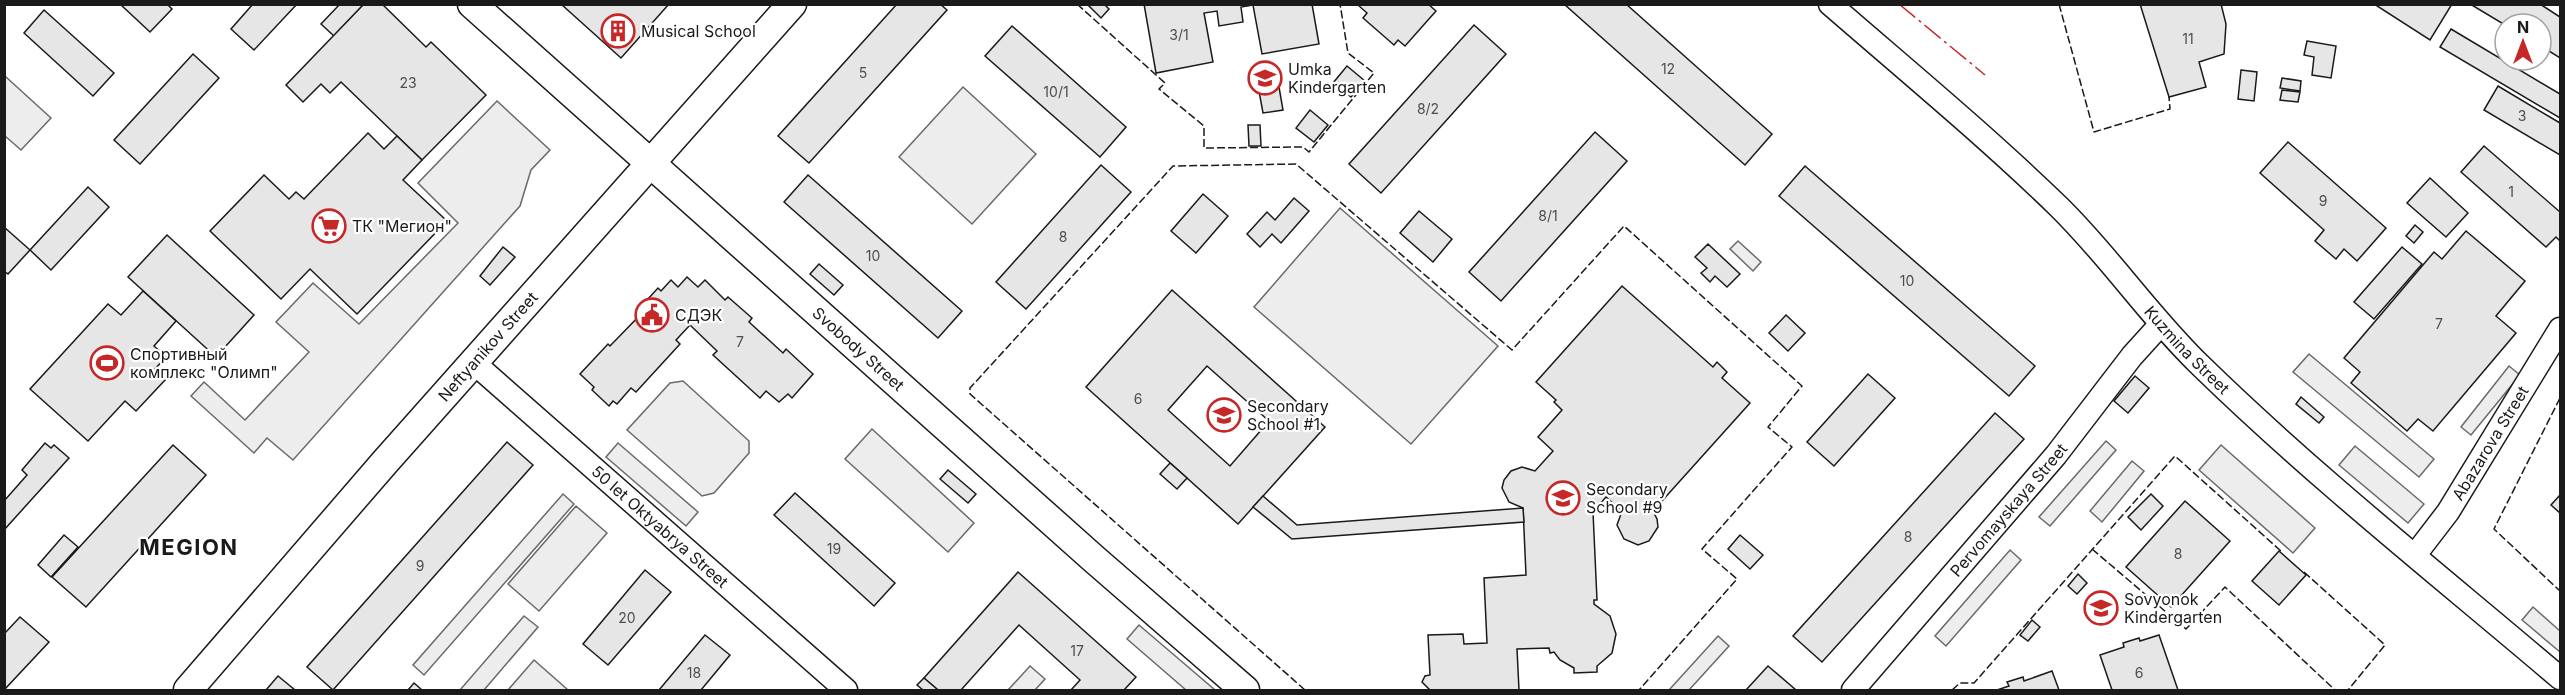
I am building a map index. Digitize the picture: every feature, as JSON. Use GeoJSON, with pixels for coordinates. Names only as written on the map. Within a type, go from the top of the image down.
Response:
{"type":"FeatureCollection","features":[{"type":"Feature","properties":{"kind":"main road","name":"Svobody Street"},"geometry":{"type":"LineString","coordinates":[[472,4],[650,165],[1245,690]]}},
{"type":"Feature","properties":{"kind":"main road","name":"Neftyanikov Street"},"geometry":{"type":"LineString","coordinates":[[188,690],[473,362],[792,4]]}},
{"type":"Feature","properties":{"kind":"street","name":"Kuzmina Street"},"geometry":{"type":"LineString","coordinates":[[1830,4],[2058,206],[2094,243],[2162,324],[2229,392],[2560,678]]}},
{"type":"Feature","properties":{"kind":"street","name":"Pervomayskaya Street"},"geometry":{"type":"LineString","coordinates":[[1853,690],[2056,455],[2132,356],[2162,324]]}},
{"type":"Feature","properties":{"kind":"street","name":"Abazarova Street"},"geometry":{"type":"LineString","coordinates":[[2415,555],[2448,512],[2560,329]]}},
{"type":"Feature","properties":{"kind":"street","name":"50 let Oktyabrya Street"},"geometry":{"type":"LineString","coordinates":[[473,362],[846,690]]}},
{"type":"Feature","properties":{"kind":"shaded area"},"geometry":{"type":"Polygon","coordinates":[[[6,77],[51,118],[21,150],[5,136],[4,79],[6,77]]]}},
{"type":"Feature","properties":{"kind":"shaded area"},"geometry":{"type":"Polygon","coordinates":[[[963,87],[1036,154],[972,224],[899,157],[963,87]]]}},
{"type":"Feature","properties":{"kind":"shaded area"},"geometry":{"type":"Polygon","coordinates":[[[497,101],[550,150],[531,170],[520,206],[293,460],[267,438],[254,453],[191,396],[204,382],[245,420],[309,352],[276,322],[313,283],[359,324],[458,223],[418,183],[497,101]]]}},
{"type":"Feature","properties":{"kind":"shaded area"},"geometry":{"type":"Polygon","coordinates":[[[1340,208],[1498,346],[1411,444],[1254,307],[1340,208]]]}},
{"type":"Feature","properties":{"kind":"shaded area"},"geometry":{"type":"Polygon","coordinates":[[[1738,241],[1761,262],[1753,271],[1730,249],[1738,241]]]}},
{"type":"Feature","properties":{"kind":"shaded area"},"geometry":{"type":"Polygon","coordinates":[[[2309,354],[2434,459],[2419,477],[2293,372],[2309,354]]]}},
{"type":"Feature","properties":{"kind":"shaded area"},"geometry":{"type":"Polygon","coordinates":[[[2509,366],[2520,375],[2471,435],[2461,427],[2509,366]]]}},
{"type":"Feature","properties":{"kind":"shaded area"},"geometry":{"type":"Polygon","coordinates":[[[683,381],[749,441],[749,453],[714,493],[702,496],[627,430],[670,383],[683,381]]]}},
{"type":"Feature","properties":{"kind":"shaded area"},"geometry":{"type":"Polygon","coordinates":[[[872,429],[974,523],[948,552],[845,459],[872,429]]]}},
{"type":"Feature","properties":{"kind":"shaded area"},"geometry":{"type":"Polygon","coordinates":[[[2106,441],[2116,450],[2050,526],[2039,517],[2106,441]]]}},
{"type":"Feature","properties":{"kind":"shaded area"},"geometry":{"type":"Polygon","coordinates":[[[618,443],[698,512],[686,526],[606,457],[618,443]]]}},
{"type":"Feature","properties":{"kind":"shaded area"},"geometry":{"type":"Polygon","coordinates":[[[2221,445],[2315,528],[2293,553],[2199,470],[2221,445]]]}},
{"type":"Feature","properties":{"kind":"shaded area"},"geometry":{"type":"Polygon","coordinates":[[[2355,446],[2424,504],[2408,523],[2339,465],[2355,446]]]}},
{"type":"Feature","properties":{"kind":"shaded area"},"geometry":{"type":"Polygon","coordinates":[[[2132,461],[2144,471],[2102,522],[2090,511],[2132,461]]]}},
{"type":"Feature","properties":{"kind":"shaded area"},"geometry":{"type":"Polygon","coordinates":[[[563,494],[574,504],[424,675],[413,665],[563,494]]]}},
{"type":"Feature","properties":{"kind":"shaded area"},"geometry":{"type":"Polygon","coordinates":[[[576,506],[607,533],[539,611],[508,584],[576,506]]]}},
{"type":"Feature","properties":{"kind":"shaded area"},"geometry":{"type":"Polygon","coordinates":[[[2010,550],[2021,560],[1946,646],[1935,636],[2010,550]]]}},
{"type":"Feature","properties":{"kind":"shaded area"},"geometry":{"type":"Polygon","coordinates":[[[2533,607],[2560,631],[2560,652],[2522,620],[2533,607]]]}},
{"type":"Feature","properties":{"kind":"shaded area"},"geometry":{"type":"Polygon","coordinates":[[[524,616],[538,627],[484,690],[460,690],[524,616]]]}},
{"type":"Feature","properties":{"kind":"shaded area"},"geometry":{"type":"Polygon","coordinates":[[[1139,625],[1215,690],[1186,690],[1127,639],[1139,625]]]}},
{"type":"Feature","properties":{"kind":"shaded area"},"geometry":{"type":"Polygon","coordinates":[[[1718,636],[1729,646],[1689,690],[1669,690],[1718,636]]]}},
{"type":"Feature","properties":{"kind":"shaded area"},"geometry":{"type":"Polygon","coordinates":[[[534,660],[568,690],[508,690],[534,660]]]}},
{"type":"Feature","properties":{"kind":"shaded area"},"geometry":{"type":"Polygon","coordinates":[[[1030,666],[1045,679],[1035,690],[1008,690],[1030,666]]]}},
{"type":"Feature","properties":{"kind":"building"},"geometry":{"type":"Polygon","coordinates":[[[120,4],[167,4],[172,9],[150,32],[120,4]]]}},
{"type":"Feature","properties":{"kind":"building"},"geometry":{"type":"Polygon","coordinates":[[[253,4],[297,4],[254,50],[231,29],[253,4]]]}},
{"type":"Feature","properties":{"kind":"building"},"geometry":{"type":"Polygon","coordinates":[[[340,4],[364,4],[334,36],[321,24],[340,4]]]}},
{"type":"Feature","properties":{"kind":"building"},"geometry":{"type":"Polygon","coordinates":[[[364,4],[382,4],[426,47],[431,42],[486,95],[422,160],[341,82],[330,93],[321,84],[303,102],[286,85],[364,4]]]}},
{"type":"Feature","properties":{"kind":"building","name":"Musical School"},"geometry":{"type":"Polygon","coordinates":[[[561,4],[669,4],[621,58],[561,4]]]}},
{"type":"Feature","properties":{"kind":"building"},"geometry":{"type":"Polygon","coordinates":[[[897,4],[940,4],[947,10],[809,163],[778,136],[897,4]]]}},
{"type":"Feature","properties":{"kind":"building"},"geometry":{"type":"Polygon","coordinates":[[[1087,4],[1104,4],[1109,9],[1101,18],[1087,4]]]}},
{"type":"Feature","properties":{"kind":"building"},"geometry":{"type":"Polygon","coordinates":[[[1144,4],[1312,4],[1319,44],[1262,54],[1253,5],[1241,7],[1243,22],[1219,26],[1217,11],[1204,13],[1213,62],[1156,73],[1144,4]]]}},
{"type":"Feature","properties":{"kind":"building"},"geometry":{"type":"Polygon","coordinates":[[[1428,4],[1436,11],[1405,46],[1398,40],[1394,45],[1363,18],[1367,13],[1358,5],[1428,4]]]}},
{"type":"Feature","properties":{"kind":"building"},"geometry":{"type":"Polygon","coordinates":[[[1564,4],[1626,4],[1772,134],[1745,165],[1564,4]]]}},
{"type":"Feature","properties":{"kind":"building"},"geometry":{"type":"Polygon","coordinates":[[[2140,4],[2221,4],[2226,24],[2224,54],[2199,62],[2206,87],[2169,97],[2140,4]]]}},
{"type":"Feature","properties":{"kind":"building"},"geometry":{"type":"Polygon","coordinates":[[[2374,4],[2452,4],[2430,40],[2374,4]]]}},
{"type":"Feature","properties":{"kind":"building"},"geometry":{"type":"Polygon","coordinates":[[[2470,4],[2540,4],[2552,12],[2493,12],[2493,18],[2470,4]]]}},
{"type":"Feature","properties":{"kind":"building"},"geometry":{"type":"Polygon","coordinates":[[[44,10],[114,73],[93,96],[24,33],[44,10]]]}},
{"type":"Feature","properties":{"kind":"building"},"geometry":{"type":"Polygon","coordinates":[[[2553,12],[2560,17],[2560,58],[2553,54],[2553,12]]]}},
{"type":"Feature","properties":{"kind":"building"},"geometry":{"type":"Polygon","coordinates":[[[1474,25],[1506,54],[1381,193],[1349,164],[1474,25]]]}},
{"type":"Feature","properties":{"kind":"building"},"geometry":{"type":"Polygon","coordinates":[[[1012,26],[1126,127],[1100,157],[985,56],[1012,26]]]}},
{"type":"Feature","properties":{"kind":"building"},"geometry":{"type":"Polygon","coordinates":[[[2451,29],[2493,54],[2493,72],[2523,72],[2560,94],[2560,118],[2440,47],[2451,29]]]}},
{"type":"Feature","properties":{"kind":"building"},"geometry":{"type":"Polygon","coordinates":[[[2307,41],[2336,46],[2331,78],[2312,75],[2314,57],[2304,55],[2307,41]]]}},
{"type":"Feature","properties":{"kind":"building"},"geometry":{"type":"Polygon","coordinates":[[[193,54],[219,78],[140,164],[114,140],[193,54]]]}},
{"type":"Feature","properties":{"kind":"building"},"geometry":{"type":"Polygon","coordinates":[[[1347,66],[1365,81],[1351,97],[1333,83],[1347,66]]]}},
{"type":"Feature","properties":{"kind":"building"},"geometry":{"type":"Polygon","coordinates":[[[2241,70],[2257,72],[2254,101],[2238,99],[2241,70]]]}},
{"type":"Feature","properties":{"kind":"building"},"geometry":{"type":"Polygon","coordinates":[[[2282,78],[2301,81],[2300,91],[2280,88],[2282,78]]]}},
{"type":"Feature","properties":{"kind":"building"},"geometry":{"type":"Polygon","coordinates":[[[2498,86],[2560,123],[2560,155],[2484,110],[2498,86]]]}},
{"type":"Feature","properties":{"kind":"building"},"geometry":{"type":"Polygon","coordinates":[[[1279,87],[1283,110],[1263,113],[1259,91],[1279,87]]]}},
{"type":"Feature","properties":{"kind":"building"},"geometry":{"type":"Polygon","coordinates":[[[2282,90],[2300,92],[2298,102],[2280,100],[2282,90]]]}},
{"type":"Feature","properties":{"kind":"building"},"geometry":{"type":"Polygon","coordinates":[[[1310,110],[1328,125],[1314,142],[1296,128],[1310,110]]]}},
{"type":"Feature","properties":{"kind":"building"},"geometry":{"type":"Polygon","coordinates":[[[1248,125],[1260,125],[1261,146],[1249,146],[1248,125]]]}},
{"type":"Feature","properties":{"kind":"building"},"geometry":{"type":"Polygon","coordinates":[[[1595,132],[1627,161],[1501,301],[1469,272],[1595,132]]]}},
{"type":"Feature","properties":{"kind":"building","name":"ТК \"Мегион\""},"geometry":{"type":"Polygon","coordinates":[[[368,133],[384,149],[397,136],[422,160],[403,180],[447,221],[357,314],[310,269],[281,299],[210,231],[264,175],[289,199],[296,192],[304,199],[368,133]]]}},
{"type":"Feature","properties":{"kind":"building"},"geometry":{"type":"Polygon","coordinates":[[[2288,142],[2386,228],[2357,261],[2344,249],[2336,259],[2315,241],[2324,230],[2260,173],[2288,142]]]}},
{"type":"Feature","properties":{"kind":"building"},"geometry":{"type":"Polygon","coordinates":[[[2484,146],[2560,212],[2560,241],[2556,237],[2546,247],[2461,172],[2484,146]]]}},
{"type":"Feature","properties":{"kind":"building"},"geometry":{"type":"Polygon","coordinates":[[[1101,165],[1131,192],[1026,309],[996,282],[1101,165]]]}},
{"type":"Feature","properties":{"kind":"building"},"geometry":{"type":"Polygon","coordinates":[[[1805,166],[2035,366],[2009,396],[1779,196],[1805,166]]]}},
{"type":"Feature","properties":{"kind":"building"},"geometry":{"type":"Polygon","coordinates":[[[808,175],[962,311],[938,338],[784,202],[808,175]]]}},
{"type":"Feature","properties":{"kind":"building"},"geometry":{"type":"Polygon","coordinates":[[[2430,178],[2468,213],[2446,237],[2407,203],[2430,178]]]}},
{"type":"Feature","properties":{"kind":"building"},"geometry":{"type":"Polygon","coordinates":[[[88,187],[109,207],[51,270],[30,250],[88,187]]]}},
{"type":"Feature","properties":{"kind":"building"},"geometry":{"type":"Polygon","coordinates":[[[1203,194],[1228,216],[1196,253],[1171,231],[1203,194]]]}},
{"type":"Feature","properties":{"kind":"building"},"geometry":{"type":"Polygon","coordinates":[[[1294,198],[1309,211],[1281,243],[1272,234],[1260,247],[1247,234],[1267,212],[1275,220],[1294,198]]]}},
{"type":"Feature","properties":{"kind":"building"},"geometry":{"type":"Polygon","coordinates":[[[1419,211],[1452,239],[1433,262],[1400,233],[1419,211]]]}},
{"type":"Feature","properties":{"kind":"building"},"geometry":{"type":"Polygon","coordinates":[[[2415,225],[2423,232],[2414,243],[2406,236],[2415,225]]]}},
{"type":"Feature","properties":{"kind":"building"},"geometry":{"type":"Polygon","coordinates":[[[4,227],[30,250],[8,274],[4,271],[4,227]]]}},
{"type":"Feature","properties":{"kind":"building"},"geometry":{"type":"Polygon","coordinates":[[[2466,231],[2525,281],[2496,316],[2516,333],[2433,431],[2418,419],[2407,431],[2351,383],[2360,372],[2344,358],[2434,252],[2442,259],[2466,231]]]}},
{"type":"Feature","properties":{"kind":"building"},"geometry":{"type":"Polygon","coordinates":[[[167,235],[254,315],[216,357],[128,277],[167,235]]]}},
{"type":"Feature","properties":{"kind":"building"},"geometry":{"type":"Polygon","coordinates":[[[1708,244],[1740,274],[1727,287],[1715,276],[1710,282],[1701,273],[1707,268],[1695,257],[1708,244]]]}},
{"type":"Feature","properties":{"kind":"building"},"geometry":{"type":"Polygon","coordinates":[[[503,247],[515,257],[490,285],[480,276],[503,247]]]}},
{"type":"Feature","properties":{"kind":"building"},"geometry":{"type":"Polygon","coordinates":[[[2402,247],[2422,264],[2374,319],[2354,302],[2402,247]]]}},
{"type":"Feature","properties":{"kind":"building"},"geometry":{"type":"Polygon","coordinates":[[[819,264],[843,285],[834,295],[810,274],[819,264]]]}},
{"type":"Feature","properties":{"kind":"building"},"geometry":{"type":"Polygon","coordinates":[[[687,277],[698,287],[705,280],[725,300],[728,297],[752,318],[749,322],[783,353],[786,349],[813,374],[792,398],[788,394],[779,402],[766,391],[760,398],[713,355],[717,351],[690,325],[676,340],[680,344],[636,392],[631,388],[617,404],[613,401],[609,406],[592,390],[594,387],[580,374],[641,314],[637,311],[658,288],[661,291],[671,280],[678,287],[687,277]]]}},
{"type":"Feature","properties":{"kind":"building"},"geometry":{"type":"Polygon","coordinates":[[[1622,286],[1713,367],[1717,362],[1727,372],[1722,378],[1750,403],[1653,511],[1658,527],[1649,541],[1638,545],[1624,539],[1617,525],[1622,511],[1606,497],[1593,512],[1597,600],[1594,600],[1594,604],[1610,616],[1616,634],[1612,653],[1597,666],[1597,672],[1574,673],[1574,668],[1560,660],[1554,652],[1550,653],[1549,648],[1517,649],[1519,690],[1430,690],[1422,682],[1425,676],[1430,675],[1428,635],[1463,634],[1464,644],[1487,643],[1484,578],[1526,575],[1523,508],[1509,502],[1502,488],[1504,480],[1511,471],[1522,467],[1535,471],[1553,451],[1538,437],[1562,410],[1554,402],[1556,400],[1536,382],[1622,286]]]}},
{"type":"Feature","properties":{"kind":"building"},"geometry":{"type":"Polygon","coordinates":[[[1172,290],[1325,427],[1238,524],[1086,387],[1172,290]],[[1207,366],[1168,410],[1230,466],[1269,421],[1207,366]]]}},
{"type":"Feature","properties":{"kind":"building","name":"Спортивный комплекс \"Олимп\""},"geometry":{"type":"Polygon","coordinates":[[[143,291],[176,321],[154,346],[166,357],[155,369],[166,379],[136,411],[125,401],[88,441],[30,389],[108,304],[121,315],[143,291]]]}},
{"type":"Feature","properties":{"kind":"building"},"geometry":{"type":"Polygon","coordinates":[[[1786,315],[1805,333],[1788,351],[1769,333],[1786,315]]]}},
{"type":"Feature","properties":{"kind":"building"},"geometry":{"type":"Polygon","coordinates":[[[1868,374],[1895,398],[1834,466],[1807,442],[1868,374]]]}},
{"type":"Feature","properties":{"kind":"building"},"geometry":{"type":"Polygon","coordinates":[[[2135,376],[2149,388],[2128,413],[2114,401],[2135,376]]]}},
{"type":"Feature","properties":{"kind":"building"},"geometry":{"type":"Polygon","coordinates":[[[2301,397],[2324,417],[2319,423],[2296,404],[2301,397]]]}},
{"type":"Feature","properties":{"kind":"building"},"geometry":{"type":"Polygon","coordinates":[[[1995,413],[2024,439],[1822,662],[1793,636],[1995,413]]]}},
{"type":"Feature","properties":{"kind":"building"},"geometry":{"type":"Polygon","coordinates":[[[507,442],[533,465],[333,690],[307,667],[507,442]]]}},
{"type":"Feature","properties":{"kind":"building"},"geometry":{"type":"Polygon","coordinates":[[[45,443],[51,448],[54,445],[69,458],[4,530],[4,501],[27,475],[22,470],[45,443]]]}},
{"type":"Feature","properties":{"kind":"building"},"geometry":{"type":"Polygon","coordinates":[[[173,445],[206,475],[86,607],[52,577],[173,445]]]}},
{"type":"Feature","properties":{"kind":"building"},"geometry":{"type":"Polygon","coordinates":[[[1170,463],[1187,478],[1177,489],[1160,474],[1170,463]]]}},
{"type":"Feature","properties":{"kind":"building"},"geometry":{"type":"Polygon","coordinates":[[[948,470],[976,494],[968,503],[940,479],[948,470]]]}},
{"type":"Feature","properties":{"kind":"building"},"geometry":{"type":"Polygon","coordinates":[[[795,493],[895,583],[874,606],[774,515],[795,493]]]}},
{"type":"Feature","properties":{"kind":"building"},"geometry":{"type":"Polygon","coordinates":[[[2151,494],[2163,506],[2141,530],[2128,517],[2151,494]]]}},
{"type":"Feature","properties":{"kind":"building"},"geometry":{"type":"Polygon","coordinates":[[[2560,495],[2560,513],[2551,505],[2560,495]]]}},
{"type":"Feature","properties":{"kind":"building"},"geometry":{"type":"Polygon","coordinates":[[[1263,496],[1297,525],[1523,508],[1524,522],[1292,539],[1253,507],[1263,496]]]}},
{"type":"Feature","properties":{"kind":"building"},"geometry":{"type":"Polygon","coordinates":[[[2185,501],[2230,541],[2171,607],[2126,567],[2185,501]]]}},
{"type":"Feature","properties":{"kind":"building"},"geometry":{"type":"Polygon","coordinates":[[[64,535],[78,547],[51,577],[38,565],[64,535]]]}},
{"type":"Feature","properties":{"kind":"building"},"geometry":{"type":"Polygon","coordinates":[[[1740,535],[1763,555],[1750,569],[1728,549],[1740,535]]]}},
{"type":"Feature","properties":{"kind":"building"},"geometry":{"type":"Polygon","coordinates":[[[2279,551],[2306,575],[2279,605],[2252,581],[2279,551]]]}},
{"type":"Feature","properties":{"kind":"building"},"geometry":{"type":"Polygon","coordinates":[[[645,570],[671,592],[608,665],[583,644],[645,570]]]}},
{"type":"Feature","properties":{"kind":"building"},"geometry":{"type":"Polygon","coordinates":[[[1018,572],[1136,677],[1124,690],[1071,690],[1080,680],[1019,625],[961,690],[938,690],[924,678],[1018,572]]]}},
{"type":"Feature","properties":{"kind":"building"},"geometry":{"type":"Polygon","coordinates":[[[2078,574],[2087,583],[2077,594],[2068,586],[2078,574]]]}},
{"type":"Feature","properties":{"kind":"building"},"geometry":{"type":"Polygon","coordinates":[[[20,617],[49,642],[4,690],[4,634],[20,617]]]}},
{"type":"Feature","properties":{"kind":"building"},"geometry":{"type":"Polygon","coordinates":[[[2032,620],[2040,627],[2028,641],[2020,635],[2032,620]]]}},
{"type":"Feature","properties":{"kind":"building"},"geometry":{"type":"Polygon","coordinates":[[[705,635],[730,655],[701,690],[659,690],[705,635]]]}},
{"type":"Feature","properties":{"kind":"building"},"geometry":{"type":"Polygon","coordinates":[[[2159,635],[2178,690],[2112,690],[2100,655],[2124,647],[2123,643],[2159,635]]]}},
{"type":"Feature","properties":{"kind":"building"},"geometry":{"type":"Polygon","coordinates":[[[1768,666],[1796,690],[1746,690],[1768,666]]]}},
{"type":"Feature","properties":{"kind":"building"},"geometry":{"type":"Polygon","coordinates":[[[2052,671],[2059,690],[1997,690],[2009,686],[2007,682],[2023,677],[2024,681],[2052,671]]]}},
{"type":"Feature","properties":{"kind":"building"},"geometry":{"type":"Polygon","coordinates":[[[278,676],[295,690],[266,690],[278,676]]]}},
{"type":"Feature","properties":{"kind":"building"},"geometry":{"type":"Polygon","coordinates":[[[924,678],[938,690],[923,690],[917,685],[924,678]]]}},
{"type":"Feature","properties":{"kind":"building"},"geometry":{"type":"Polygon","coordinates":[[[414,683],[422,690],[408,690],[414,683]]]}},
{"type":"Feature","properties":{"kind":"fence"},"geometry":{"type":"LineString","coordinates":[[1077,4],[1165,83],[1159,89],[1204,126],[1204,148],[1303,147],[1309,152],[1374,73],[1348,53],[1340,4]]}},
{"type":"Feature","properties":{"kind":"fence"},"geometry":{"type":"LineString","coordinates":[[2059,4],[2094,132],[2170,109],[2169,97]]}},
{"type":"Feature","properties":{"kind":"fence"},"geometry":{"type":"LineString","coordinates":[[1305,690],[970,394],[970,388],[1173,166],[1296,164],[1512,350],[1624,226],[1802,386],[1768,427],[1792,447],[1702,549],[1737,579],[1639,690]]}},
{"type":"Feature","properties":{"kind":"fence"},"geometry":{"type":"LineString","coordinates":[[2560,398],[2494,529],[2560,591]]}},
{"type":"Feature","properties":{"kind":"fence"},"geometry":{"type":"LineString","coordinates":[[1952,690],[1960,683],[1974,683],[2175,456],[2282,552]]}},
{"type":"Feature","properties":{"kind":"fence"},"geometry":{"type":"LineString","coordinates":[[2092,549],[2186,629],[2225,587],[2335,690]]}},
{"type":"Feature","properties":{"kind":"fence"},"geometry":{"type":"LineString","coordinates":[[2304,572],[2385,645],[2348,690]]}},
{"type":"Feature","properties":{"kind":"fence"},"geometry":{"type":"LineString","coordinates":[[1322,690],[1330,690]]}},
{"type":"Feature","properties":{"kind":"power"},"geometry":{"type":"LineString","coordinates":[[1899,4],[1985,75]]}},
{"type":"Feature","properties":{"kind":"place","name":"Musical School"},"geometry":{"type":"Point","coordinates":[618,31]}},
{"type":"Feature","properties":{"kind":"place","name":"Umka Kindergarten"},"geometry":{"type":"Point","coordinates":[1265,78]}},
{"type":"Feature","properties":{"kind":"place","name":"ТК \"Мегион\""},"geometry":{"type":"Point","coordinates":[329,226]}},
{"type":"Feature","properties":{"kind":"place","name":"СДЭК"},"geometry":{"type":"Point","coordinates":[652,315]}},
{"type":"Feature","properties":{"kind":"place","name":"Спортивный комплекс \"Олимп\""},"geometry":{"type":"Point","coordinates":[107,363]}},
{"type":"Feature","properties":{"kind":"place","name":"Secondary School #1"},"geometry":{"type":"Point","coordinates":[1224,415]}},
{"type":"Feature","properties":{"kind":"place","name":"Secondary School #9"},"geometry":{"type":"Point","coordinates":[1563,498]}},
{"type":"Feature","properties":{"kind":"place","name":"Sovyonok Kindergarten"},"geometry":{"type":"Point","coordinates":[2101,608]}},
{"type":"Feature","properties":{"kind":"district","name":"MEGION"},"geometry":{"type":"Point","coordinates":[189,547]}}]}
